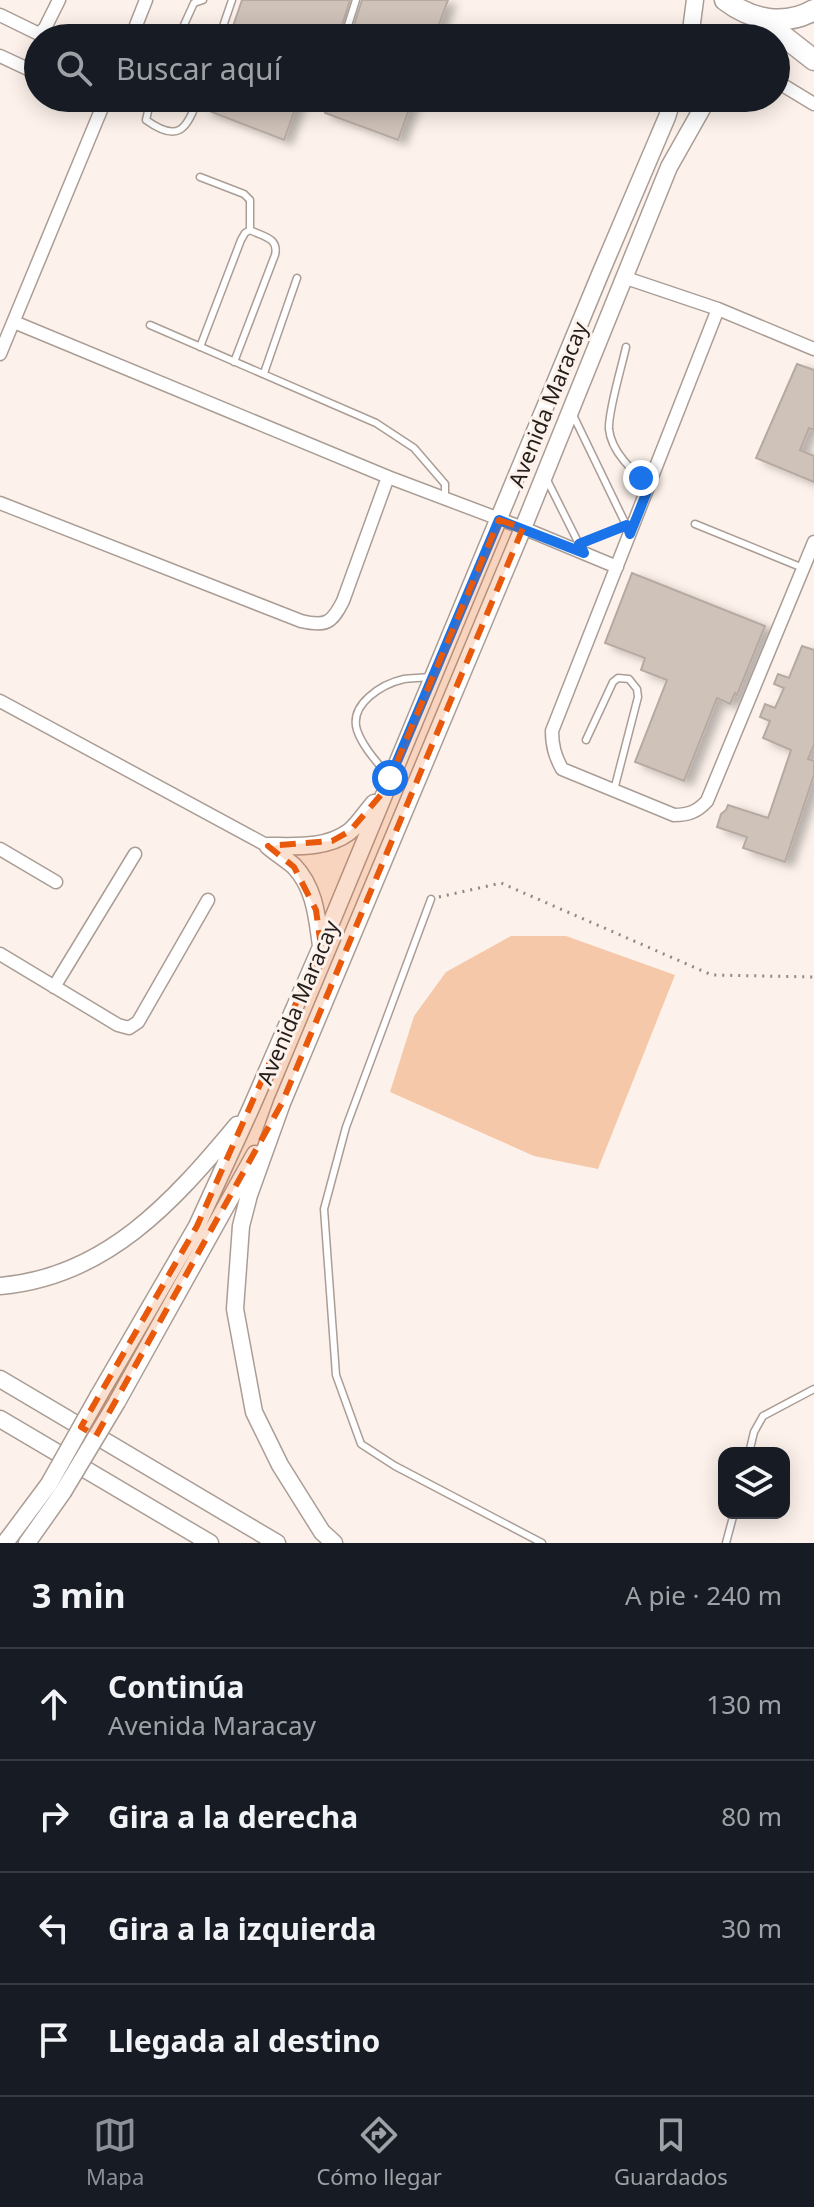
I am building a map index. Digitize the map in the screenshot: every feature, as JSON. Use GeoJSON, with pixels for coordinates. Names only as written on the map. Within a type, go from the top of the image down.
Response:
{"type":"FeatureCollection","features":[{"type":"Feature","properties":{"kind":"main road"},"geometry":{"type":"LineString","coordinates":[[725,0],[740,12],[769,20],[790,19],[814,10]]}},
{"type":"Feature","properties":{"kind":"main road"},"geometry":{"type":"LineString","coordinates":[[769,20],[772,24]]}},
{"type":"Feature","properties":{"kind":"main road"},"geometry":{"type":"LineString","coordinates":[[790,41],[814,60]]}},
{"type":"Feature","properties":{"kind":"street"},"geometry":{"type":"LineString","coordinates":[[47,24],[59,0]]}},
{"type":"Feature","properties":{"kind":"street"},"geometry":{"type":"LineString","coordinates":[[137,24],[146,0]]}},
{"type":"Feature","properties":{"kind":"street"},"geometry":{"type":"LineString","coordinates":[[692,24],[695,0]]}},
{"type":"Feature","properties":{"kind":"street"},"geometry":{"type":"LineString","coordinates":[[0,15],[24,27]]}},
{"type":"Feature","properties":{"kind":"street"},"geometry":{"type":"LineString","coordinates":[[764,24],[769,20]]}},
{"type":"Feature","properties":{"kind":"street"},"geometry":{"type":"LineString","coordinates":[[0,56],[24,67]]}},
{"type":"Feature","properties":{"kind":"street"},"geometry":{"type":"LineString","coordinates":[[790,89],[814,104]]}},
{"type":"Feature","properties":{"kind":"street"},"geometry":{"type":"LineString","coordinates":[[0,354],[100,112]]}},
{"type":"Feature","properties":{"kind":"street","name":"Avenida Maracay"},"geometry":{"type":"LineString","coordinates":[[251,1108],[669,112]]}},
{"type":"Feature","properties":{"kind":"street","name":"Avenida Maracay"},"geometry":{"type":"LineString","coordinates":[[282,1103],[523,528],[669,167],[700,112]]}},
{"type":"Feature","properties":{"kind":"street"},"geometry":{"type":"LineString","coordinates":[[623,277],[718,309],[814,349]]}},
{"type":"Feature","properties":{"kind":"street"},"geometry":{"type":"LineString","coordinates":[[718,309],[552,731],[555,756],[562,769],[674,815],[699,810],[707,801],[814,542]]}},
{"type":"Feature","properties":{"kind":"street"},"geometry":{"type":"LineString","coordinates":[[14,322],[388,477],[582,549],[617,567]]}},
{"type":"Feature","properties":{"kind":"street"},"geometry":{"type":"LineString","coordinates":[[0,503],[301,621],[325,624],[336,615],[343,601],[388,477]]}},
{"type":"Feature","properties":{"kind":"street"},"geometry":{"type":"LineString","coordinates":[[0,701],[268,846],[294,867],[308,887],[316,910],[321,947]]}},
{"type":"Feature","properties":{"kind":"street"},"geometry":{"type":"LineString","coordinates":[[268,846],[312,845],[332,841],[350,831],[387,784]]}},
{"type":"Feature","properties":{"kind":"street"},"geometry":{"type":"LineString","coordinates":[[0,849],[56,882]]}},
{"type":"Feature","properties":{"kind":"street"},"geometry":{"type":"LineString","coordinates":[[54,987],[135,854]]}},
{"type":"Feature","properties":{"kind":"street"},"geometry":{"type":"LineString","coordinates":[[0,954],[118,1025],[129,1028],[138,1022],[208,900]]}},
{"type":"Feature","properties":{"kind":"street"},"geometry":{"type":"LineString","coordinates":[[5,1543],[56,1488],[117,1402],[202,1253],[282,1103]]}},
{"type":"Feature","properties":{"kind":"street"},"geometry":{"type":"LineString","coordinates":[[282,1103],[241,1226],[235,1309],[254,1412],[280,1465],[322,1532],[334,1543]]}},
{"type":"Feature","properties":{"kind":"street"},"geometry":{"type":"LineString","coordinates":[[0,1286],[26,1284],[103,1254],[153,1218],[199,1171],[251,1108]]}},
{"type":"Feature","properties":{"kind":"street"},"geometry":{"type":"LineString","coordinates":[[27,1543],[99,1395],[197,1226],[251,1108]]}},
{"type":"Feature","properties":{"kind":"street"},"geometry":{"type":"LineString","coordinates":[[0,1379],[277,1543]]}},
{"type":"Feature","properties":{"kind":"street"},"geometry":{"type":"LineString","coordinates":[[0,1419],[210,1543]]}},
{"type":"Feature","properties":{"kind":"lane"},"geometry":{"type":"LineString","coordinates":[[184,24],[194,3],[203,0]]}},
{"type":"Feature","properties":{"kind":"lane"},"geometry":{"type":"LineString","coordinates":[[224,24],[232,0]]}},
{"type":"Feature","properties":{"kind":"lane"},"geometry":{"type":"LineString","coordinates":[[348,24],[356,0]]}},
{"type":"Feature","properties":{"kind":"lane"},"geometry":{"type":"LineString","coordinates":[[148,112],[146,120],[161,131],[180,130],[187,125],[192,112]]}},
{"type":"Feature","properties":{"kind":"lane"},"geometry":{"type":"LineString","coordinates":[[200,177],[244,194],[250,200],[250,230]]}},
{"type":"Feature","properties":{"kind":"lane"},"geometry":{"type":"LineString","coordinates":[[200,347],[241,240],[250,230]]}},
{"type":"Feature","properties":{"kind":"lane"},"geometry":{"type":"LineString","coordinates":[[234,362],[277,246],[275,242],[250,230]]}},
{"type":"Feature","properties":{"kind":"lane"},"geometry":{"type":"LineString","coordinates":[[264,373],[297,278]]}},
{"type":"Feature","properties":{"kind":"lane"},"geometry":{"type":"LineString","coordinates":[[150,325],[376,423],[414,448],[445,484],[445,497]]}},
{"type":"Feature","properties":{"kind":"lane"},"geometry":{"type":"LineString","coordinates":[[626,347],[609,428],[613,442],[629,468],[650,484]]}},
{"type":"Feature","properties":{"kind":"lane"},"geometry":{"type":"LineString","coordinates":[[544,475],[582,549],[629,530],[570,410]]}},
{"type":"Feature","properties":{"kind":"lane"},"geometry":{"type":"LineString","coordinates":[[695,524],[803,568]]}},
{"type":"Feature","properties":{"kind":"lane"},"geometry":{"type":"LineString","coordinates":[[387,784],[356,729],[356,718],[372,693],[403,679],[433,677]]}},
{"type":"Feature","properties":{"kind":"lane"},"geometry":{"type":"LineString","coordinates":[[586,740],[613,682],[618,678],[629,679],[637,689],[638,697],[614,790]]}},
{"type":"Feature","properties":{"kind":"lane"},"geometry":{"type":"LineString","coordinates":[[431,899],[346,1127],[324,1209],[336,1375],[361,1444],[395,1466],[542,1543]]}},
{"type":"Feature","properties":{"kind":"lane"},"geometry":{"type":"LineString","coordinates":[[750,1447],[763,1416],[814,1389]]}},
{"type":"Feature","properties":{"kind":"lane"},"geometry":{"type":"LineString","coordinates":[[726,1543],[732,1519]]}},
{"type":"Feature","properties":{"kind":"path"},"geometry":{"type":"LineString","coordinates":[[431,899],[501,883],[712,975],[814,977]]}},
{"type":"Feature","properties":{"kind":"highlighted area"},"geometry":{"type":"Polygon","coordinates":[[[499,520],[523,528],[282,1103],[96,1436],[81,1427],[197,1226],[321,947],[316,910],[294,867],[268,846],[332,841],[350,831],[385,790],[499,520]]]}},
{"type":"Feature","properties":{"kind":"shaded area"},"geometry":{"type":"Polygon","coordinates":[[[511,936],[566,936],[675,975],[598,1169],[534,1156],[390,1092],[414,1016],[446,972],[511,936]]]}},
{"type":"Feature","properties":{"kind":"building"},"geometry":{"type":"Polygon","coordinates":[[[242,0],[350,0],[342,24],[234,24],[242,0]]]}},
{"type":"Feature","properties":{"kind":"building"},"geometry":{"type":"Polygon","coordinates":[[[362,0],[448,0],[439,24],[354,24],[362,0]]]}},
{"type":"Feature","properties":{"kind":"building"},"geometry":{"type":"Polygon","coordinates":[[[212,112],[294,112],[284,140],[212,112]]]}},
{"type":"Feature","properties":{"kind":"building"},"geometry":{"type":"Polygon","coordinates":[[[325,112],[408,112],[398,140],[325,112]]]}},
{"type":"Feature","properties":{"kind":"building"},"geometry":{"type":"Polygon","coordinates":[[[797,364],[814,370],[814,430],[809,428],[800,450],[814,456],[814,482],[756,458],[797,364]]]}},
{"type":"Feature","properties":{"kind":"building"},"geometry":{"type":"Polygon","coordinates":[[[632,573],[765,626],[737,695],[735,693],[730,704],[717,698],[684,781],[635,762],[667,680],[641,670],[645,658],[605,643],[632,573]]]}},
{"type":"Feature","properties":{"kind":"building"},"geometry":{"type":"Polygon","coordinates":[[[802,646],[814,650],[814,745],[808,759],[814,761],[814,775],[785,862],[743,848],[747,837],[717,827],[728,805],[768,818],[791,750],[763,738],[770,721],[760,717],[765,704],[775,708],[784,688],[774,684],[778,674],[789,678],[802,646]]]}},
{"type":"Feature","properties":{"kind":"route"},"geometry":{"type":"LineString","coordinates":[[390,778],[499,520],[584,553],[579,544],[627,525],[630,534],[650,484],[641,478]]}}]}
